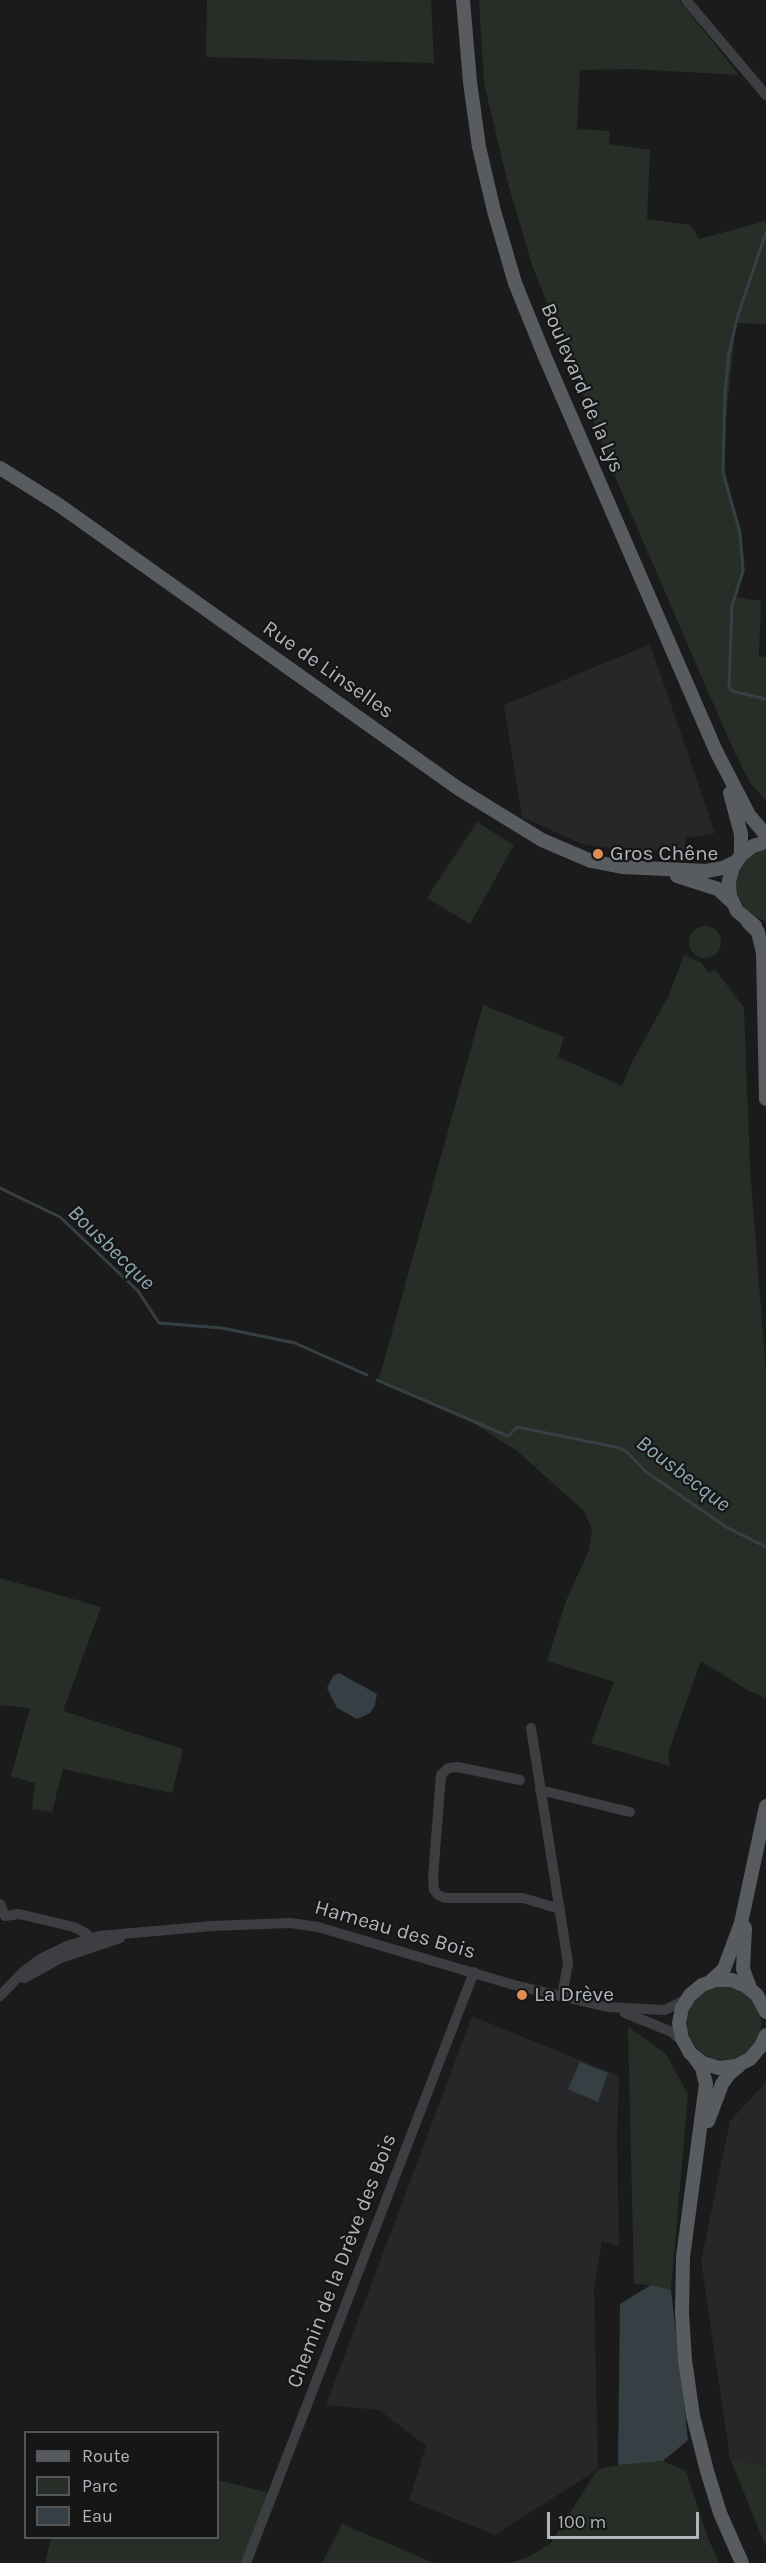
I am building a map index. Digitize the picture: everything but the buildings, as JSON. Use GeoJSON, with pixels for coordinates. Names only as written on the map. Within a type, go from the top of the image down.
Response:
{"type":"FeatureCollection","features":[{"type":"Feature","properties":{"kind":"main road","name":"Boulevard de la Lys"},"geometry":{"type":"LineString","coordinates":[[464,0],[472,98],[479,147],[512,274],[545,357],[716,752],[749,815],[766,836]]}},
{"type":"Feature","properties":{"kind":"main road","name":"Rue de Linselles"},"geometry":{"type":"LineString","coordinates":[[0,468],[59,505],[495,813],[542,840],[573,854],[608,865],[648,870],[708,885],[723,892],[732,901],[736,911],[748,922]]}},
{"type":"Feature","properties":{"kind":"main road","name":"Boulevard de la Lys"},"geometry":{"type":"LineString","coordinates":[[716,752],[739,822],[742,844],[729,881],[732,901]]}},
{"type":"Feature","properties":{"kind":"main road","name":"Rue de Linselles"},"geometry":{"type":"LineString","coordinates":[[648,870],[712,870],[738,859],[753,846],[766,842]]}},
{"type":"Feature","properties":{"kind":"main road"},"geometry":{"type":"LineString","coordinates":[[748,922],[766,929]]}},
{"type":"Feature","properties":{"kind":"main road"},"geometry":{"type":"LineString","coordinates":[[748,922],[758,932],[763,948],[766,1100]]}},
{"type":"Feature","properties":{"kind":"main road"},"geometry":{"type":"LineString","coordinates":[[765,1038],[766,1023]]}},
{"type":"Feature","properties":{"kind":"main road"},"geometry":{"type":"LineString","coordinates":[[742,2563],[709,2481],[693,2416],[686,2372],[682,2313],[683,2257],[706,2085],[702,2068],[684,2043],[680,2033],[680,2018],[687,1999],[698,1988],[721,1974],[728,1961],[748,1896],[766,1806]]}},
{"type":"Feature","properties":{"kind":"main road"},"geometry":{"type":"LineString","coordinates":[[748,1896],[742,1961],[744,1977],[764,2005]]}},
{"type":"Feature","properties":{"kind":"main road"},"geometry":{"type":"LineString","coordinates":[[711,1981],[732,1980],[750,1988]]}},
{"type":"Feature","properties":{"kind":"main road"},"geometry":{"type":"LineString","coordinates":[[696,2166],[719,2090],[729,2074],[755,2055],[764,2041]]}},
{"type":"Feature","properties":{"kind":"main road"},"geometry":{"type":"LineString","coordinates":[[694,2057],[703,2063],[719,2068],[741,2064]]}},
{"type":"Feature","properties":{"kind":"street"},"geometry":{"type":"LineString","coordinates":[[686,0],[766,96]]}},
{"type":"Feature","properties":{"kind":"street"},"geometry":{"type":"LineString","coordinates":[[531,1728],[568,1967],[562,1997]]}},
{"type":"Feature","properties":{"kind":"street"},"geometry":{"type":"LineString","coordinates":[[520,1780],[458,1767],[448,1768],[441,1775],[434,1890],[445,1898],[523,1898],[560,1910]]}},
{"type":"Feature","properties":{"kind":"street"},"geometry":{"type":"LineString","coordinates":[[540,1790],[630,1812]]}},
{"type":"Feature","properties":{"kind":"street"},"geometry":{"type":"LineString","coordinates":[[0,1904],[3,1919],[19,1914],[74,1927],[84,1931],[90,1943]]}},
{"type":"Feature","properties":{"kind":"street","name":"Hameau des Bois"},"geometry":{"type":"LineString","coordinates":[[3,1993],[90,1943],[132,1933],[214,1926],[300,1924],[398,1949],[562,1997],[607,2007],[664,2028],[678,2036],[684,2043]]}},
{"type":"Feature","properties":{"kind":"street","name":"Chemin de la Drève des Bois"},"geometry":{"type":"LineString","coordinates":[[246,2563],[474,1972]]}},
{"type":"Feature","properties":{"kind":"street","name":"Hameau des Bois"},"geometry":{"type":"LineString","coordinates":[[607,2007],[665,2010],[678,2006],[687,1999]]}},
{"type":"Feature","properties":{"kind":"shaded area"},"geometry":{"type":"Polygon","coordinates":[[[650,644],[715,833],[686,838],[684,852],[624,850],[582,844],[522,817],[504,705],[650,644]]]}},
{"type":"Feature","properties":{"kind":"shaded area"},"geometry":{"type":"Polygon","coordinates":[[[472,2016],[619,2076],[617,2136],[619,2247],[602,2241],[594,2288],[598,2469],[495,2535],[409,2500],[426,2446],[379,2410],[326,2405],[472,2016]]]}},
{"type":"Feature","properties":{"kind":"shaded area"},"geometry":{"type":"Polygon","coordinates":[[[766,2082],[766,2467],[730,2458],[701,2261],[730,2121],[766,2082]]]}},
{"type":"Feature","properties":{"kind":"green space"},"geometry":{"type":"Polygon","coordinates":[[[207,0],[431,0],[434,63],[206,57],[207,0]]]}},
{"type":"Feature","properties":{"kind":"green space"},"geometry":{"type":"Polygon","coordinates":[[[479,0],[679,0],[739,75],[631,69],[580,70],[577,129],[610,131],[609,144],[650,150],[647,219],[690,225],[699,239],[766,221],[766,324],[736,323],[722,454],[727,490],[741,532],[745,570],[736,597],[761,601],[759,656],[766,657],[766,801],[749,781],[729,740],[620,488],[532,265],[507,180],[484,83],[479,0]]]}},
{"type":"Feature","properties":{"kind":"green space"},"geometry":{"type":"Polygon","coordinates":[[[477,822],[514,845],[470,924],[427,898],[477,822]]]}},
{"type":"Feature","properties":{"kind":"green space"},"geometry":{"type":"Polygon","coordinates":[[[766,848],[766,921],[752,916],[743,906],[738,895],[736,881],[747,858],[766,848]]]}},
{"type":"Feature","properties":{"kind":"green space"},"geometry":{"type":"Polygon","coordinates":[[[705,926],[716,931],[721,942],[716,953],[705,958],[694,953],[689,942],[694,931],[705,926]]]}},
{"type":"Feature","properties":{"kind":"green space"},"geometry":{"type":"Polygon","coordinates":[[[684,955],[701,963],[709,973],[715,969],[744,1008],[750,1168],[766,1373],[766,1698],[749,1691],[701,1661],[668,1753],[670,1766],[591,1743],[614,1682],[547,1661],[566,1601],[589,1550],[592,1530],[584,1511],[517,1451],[460,1414],[379,1379],[483,1005],[564,1037],[558,1057],[622,1086],[631,1064],[669,995],[684,955]]]}},
{"type":"Feature","properties":{"kind":"green space"},"geometry":{"type":"Polygon","coordinates":[[[0,1578],[101,1607],[63,1711],[183,1749],[172,1793],[63,1769],[52,1812],[32,1809],[35,1783],[11,1776],[30,1708],[0,1705],[0,1578]]]}},
{"type":"Feature","properties":{"kind":"green space"},"geometry":{"type":"Polygon","coordinates":[[[717,1986],[731,1986],[745,1992],[755,2002],[761,2016],[761,2030],[755,2044],[745,2054],[731,2060],[717,2060],[703,2054],[693,2044],[687,2030],[687,2016],[693,2002],[703,1992],[717,1986]]]}},
{"type":"Feature","properties":{"kind":"green space"},"geometry":{"type":"Polygon","coordinates":[[[628,2027],[666,2054],[688,2094],[671,2290],[634,2284],[628,2027]]]}},
{"type":"Feature","properties":{"kind":"green space"},"geometry":{"type":"Polygon","coordinates":[[[730,2458],[766,2467],[766,2547],[730,2458]]]}},
{"type":"Feature","properties":{"kind":"green space"},"geometry":{"type":"Polygon","coordinates":[[[663,2461],[686,2471],[708,2538],[719,2563],[509,2563],[528,2557],[550,2544],[598,2469],[663,2461]]]}},
{"type":"Feature","properties":{"kind":"green space"},"geometry":{"type":"Polygon","coordinates":[[[219,2480],[266,2492],[268,2496],[241,2563],[45,2563],[51,2539],[219,2539],[219,2480]]]}},
{"type":"Feature","properties":{"kind":"green space"},"geometry":{"type":"Polygon","coordinates":[[[342,2524],[434,2563],[322,2563],[342,2524]]]}},
{"type":"Feature","properties":{"kind":"water"},"geometry":{"type":"Polygon","coordinates":[[[339,1673],[377,1694],[375,1705],[370,1713],[357,1719],[337,1708],[327,1688],[333,1676],[339,1673]]]}},
{"type":"Feature","properties":{"kind":"water"},"geometry":{"type":"Polygon","coordinates":[[[580,2062],[608,2073],[598,2102],[568,2089],[580,2062]]]}},
{"type":"Feature","properties":{"kind":"water"},"geometry":{"type":"Polygon","coordinates":[[[651,2285],[671,2290],[688,2440],[663,2461],[618,2465],[620,2304],[651,2285]]]}},
{"type":"Feature","properties":{"kind":"waterway"},"geometry":{"type":"LineString","coordinates":[[766,232],[738,315],[729,353],[725,392],[723,472],[740,533],[743,571],[732,606],[729,687],[732,691],[766,699]]}},
{"type":"Feature","properties":{"kind":"waterway","name":"Bousbecque"},"geometry":{"type":"LineString","coordinates":[[0,1188],[60,1217],[138,1291],[159,1323],[222,1328],[295,1343],[367,1375]]}},
{"type":"Feature","properties":{"kind":"waterway","name":"Bousbecque"},"geometry":{"type":"LineString","coordinates":[[377,1380],[508,1436],[517,1427],[620,1448],[645,1471],[726,1527],[766,1547]]}},
{"type":"Feature","properties":{"kind":"place","name":"Gros Chêne"},"geometry":{"type":"Point","coordinates":[598,854]}},
{"type":"Feature","properties":{"kind":"place","name":"La Drève"},"geometry":{"type":"Point","coordinates":[522,1995]}}]}
